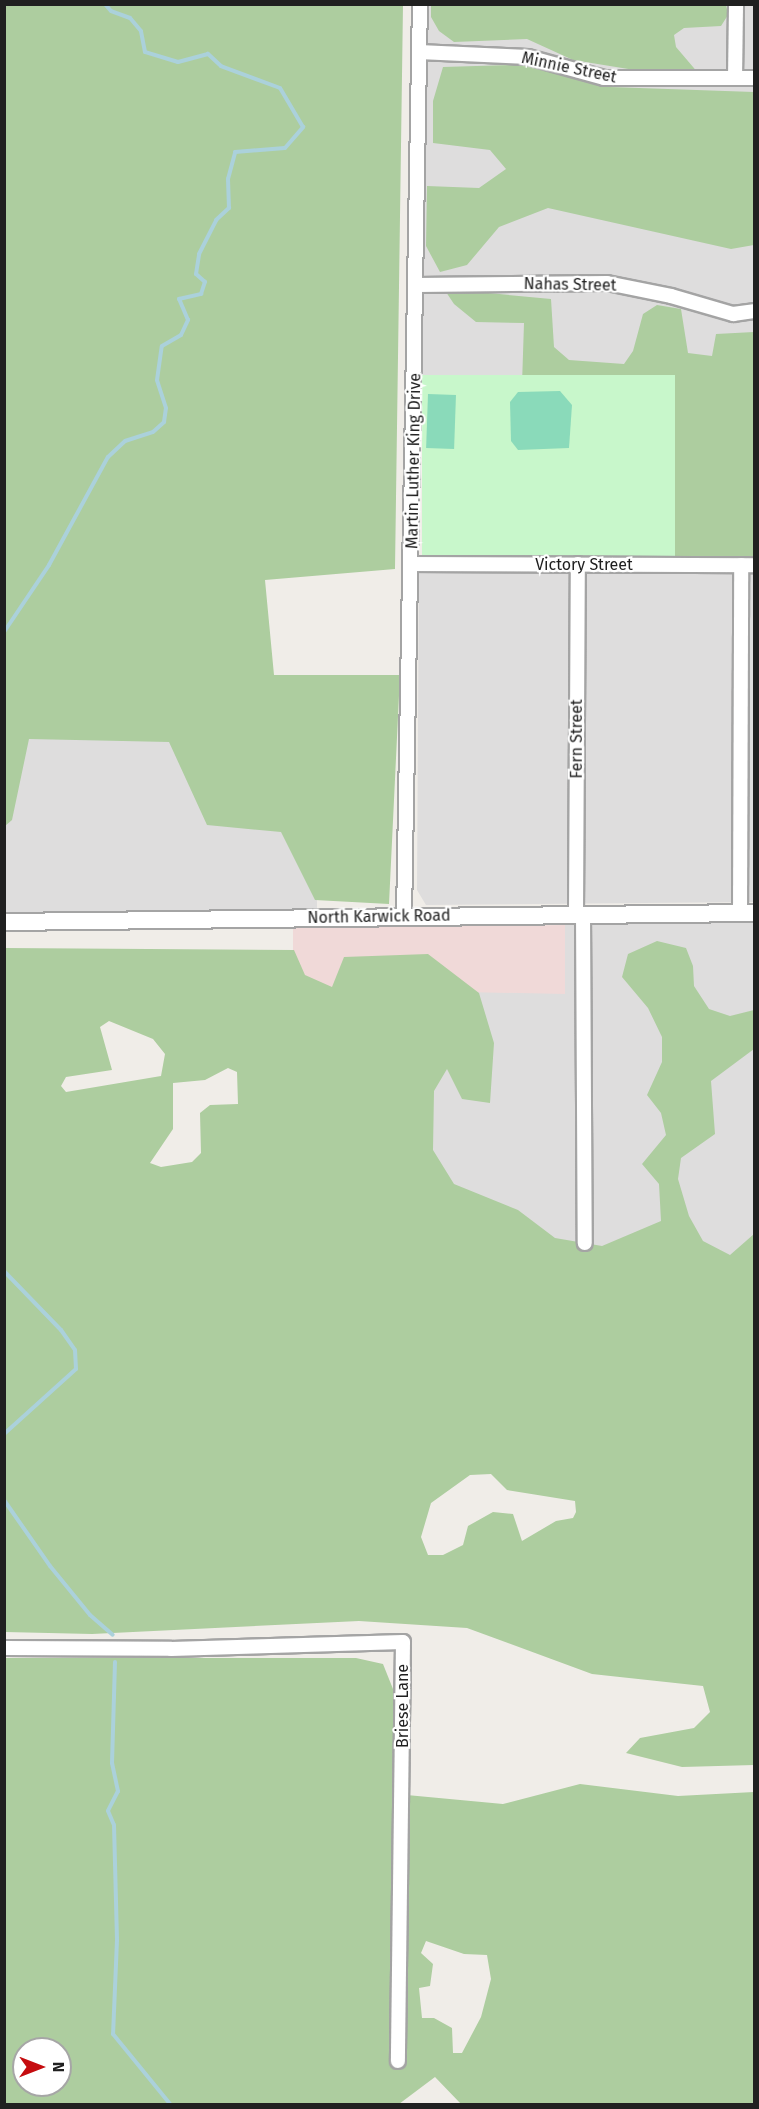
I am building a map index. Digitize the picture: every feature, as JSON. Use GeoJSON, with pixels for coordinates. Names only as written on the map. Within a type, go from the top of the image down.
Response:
{"type":"FeatureCollection","features":[{"type":"Feature","properties":{"kind":"street","name":"Martin Luther King Drive"},"geometry":{"type":"LineString","coordinates":[[404,917],[413,564],[420,4]]}},
{"type":"Feature","properties":{"kind":"street"},"geometry":{"type":"LineString","coordinates":[[735,78],[736,4]]}},
{"type":"Feature","properties":{"kind":"street","name":"Minnie Street"},"geometry":{"type":"LineString","coordinates":[[419,52],[528,57],[604,78],[754,78]]}},
{"type":"Feature","properties":{"kind":"street","name":"Nahas Street"},"geometry":{"type":"LineString","coordinates":[[417,285],[607,283],[671,296],[733,315],[754,311]]}},
{"type":"Feature","properties":{"kind":"street","name":"Victory Street"},"geometry":{"type":"LineString","coordinates":[[413,564],[748,565]]}},
{"type":"Feature","properties":{"kind":"street","name":"Fern Street"},"geometry":{"type":"LineString","coordinates":[[578,564],[579,914],[585,1243]]}},
{"type":"Feature","properties":{"kind":"street"},"geometry":{"type":"LineString","coordinates":[[747,913],[748,565]]}},
{"type":"Feature","properties":{"kind":"street","name":"North Karwick Road"},"geometry":{"type":"LineString","coordinates":[[4,922],[747,913]]}},
{"type":"Feature","properties":{"kind":"street","name":"Briese Lane"},"geometry":{"type":"LineString","coordinates":[[4,1648],[171,1649],[403,1642],[398,2061]]}},
{"type":"Feature","properties":{"kind":"shaded area"},"geometry":{"type":"Polygon","coordinates":[[[426,5],[754,5],[754,902],[426,905],[417,890],[419,557],[672,558],[674,375],[422,375],[426,5]]]}},
{"type":"Feature","properties":{"kind":"shaded area"},"geometry":{"type":"Polygon","coordinates":[[[4,641],[316,704],[317,909],[5,914],[4,641]]]}},
{"type":"Feature","properties":{"kind":"shaded area"},"geometry":{"type":"Polygon","coordinates":[[[754,922],[754,1316],[357,1308],[367,990],[565,993],[565,925],[754,922]]]}},
{"type":"Feature","properties":{"kind":"shaded area"},"geometry":{"type":"Polygon","coordinates":[[[565,925],[565,994],[367,990],[293,994],[293,928],[565,925]]]}},
{"type":"Feature","properties":{"kind":"green space"},"geometry":{"type":"Polygon","coordinates":[[[5,4],[403,5],[395,569],[265,580],[274,675],[400,675],[389,904],[315,900],[281,832],[207,825],[169,742],[29,739],[12,820],[5,826],[5,4]]]}},
{"type":"Feature","properties":{"kind":"green space"},"geometry":{"type":"Polygon","coordinates":[[[431,4],[726,4],[728,15],[721,26],[684,28],[674,35],[676,47],[699,74],[659,74],[573,60],[527,39],[454,42],[439,31],[431,17],[431,4]]]}},
{"type":"Feature","properties":{"kind":"green space"},"geometry":{"type":"Polygon","coordinates":[[[538,64],[610,87],[754,92],[754,245],[731,249],[548,208],[499,227],[467,265],[440,272],[426,246],[427,186],[479,188],[506,169],[490,150],[433,143],[433,101],[443,67],[538,64]]]}},
{"type":"Feature","properties":{"kind":"green space"},"geometry":{"type":"Polygon","coordinates":[[[467,291],[551,299],[554,347],[569,360],[624,364],[633,351],[643,314],[657,305],[681,309],[688,353],[712,356],[716,334],[754,332],[754,560],[673,561],[522,384],[524,323],[476,322],[454,304],[446,292],[467,291]]]}},
{"type":"Feature","properties":{"kind":"green space"},"geometry":{"type":"Polygon","coordinates":[[[422,375],[675,375],[675,557],[422,557],[422,375]]]}},
{"type":"Feature","properties":{"kind":"green space"},"geometry":{"type":"Polygon","coordinates":[[[560,391],[572,405],[569,448],[518,450],[511,441],[510,402],[518,392],[560,391]]]}},
{"type":"Feature","properties":{"kind":"green space"},"geometry":{"type":"Polygon","coordinates":[[[428,394],[456,395],[454,449],[426,448],[428,394]]]}},
{"type":"Feature","properties":{"kind":"green space"},"geometry":{"type":"Polygon","coordinates":[[[657,941],[686,948],[693,966],[694,986],[709,1009],[730,1016],[754,1010],[754,1049],[711,1081],[715,1134],[681,1158],[678,1179],[689,1216],[703,1241],[730,1255],[754,1234],[754,1765],[682,1767],[626,1753],[640,1738],[694,1728],[710,1712],[703,1686],[592,1674],[467,1628],[359,1621],[92,1634],[5,1632],[5,948],[294,950],[305,975],[332,987],[344,957],[428,954],[479,993],[494,1043],[490,1103],[462,1099],[447,1069],[434,1091],[433,1150],[454,1184],[518,1210],[555,1238],[602,1246],[661,1221],[659,1184],[642,1164],[666,1135],[661,1113],[647,1095],[662,1062],[662,1037],[648,1008],[622,977],[628,954],[657,941]],[[109,1021],[100,1027],[112,1070],[66,1077],[61,1086],[66,1092],[161,1076],[165,1054],[153,1039],[109,1021]],[[228,1068],[205,1080],[173,1083],[173,1129],[150,1163],[161,1167],[192,1162],[201,1153],[200,1113],[210,1105],[238,1104],[237,1072],[228,1068]],[[491,1474],[470,1475],[431,1503],[421,1537],[428,1555],[443,1555],[463,1545],[468,1526],[493,1512],[513,1514],[522,1541],[556,1521],[573,1518],[576,1512],[575,1501],[507,1490],[491,1474]]]}},
{"type":"Feature","properties":{"kind":"green space"},"geometry":{"type":"Polygon","coordinates":[[[5,1658],[356,1658],[383,1664],[395,1694],[396,1794],[503,1804],[580,1784],[678,1796],[754,1792],[754,2104],[461,2104],[435,2077],[399,2104],[5,2104],[5,1658]],[[426,1941],[421,1953],[433,1964],[430,1986],[419,1988],[422,2018],[434,2018],[452,2028],[453,2053],[462,2053],[481,2017],[491,1979],[487,1955],[464,1954],[426,1941]]]}},
{"type":"Feature","properties":{"kind":"waterway"},"geometry":{"type":"LineString","coordinates":[[4,632],[49,565],[108,457],[125,441],[153,432],[164,422],[166,408],[157,380],[162,346],[181,335],[188,320],[179,299],[201,294],[205,282],[196,274],[199,254],[216,220],[229,208],[228,179],[235,152],[285,148],[303,127],[280,88],[221,66],[208,54],[178,62],[145,52],[141,31],[130,18],[111,11],[105,4]]}},
{"type":"Feature","properties":{"kind":"waterway"},"geometry":{"type":"LineString","coordinates":[[4,1271],[61,1330],[75,1350],[76,1369],[4,1434]]}},
{"type":"Feature","properties":{"kind":"waterway"},"geometry":{"type":"LineString","coordinates":[[4,1500],[50,1566],[90,1615],[113,1635]]}},
{"type":"Feature","properties":{"kind":"waterway"},"geometry":{"type":"LineString","coordinates":[[115,1662],[112,1763],[118,1791],[108,1811],[114,1825],[117,1940],[113,2034],[170,2104]]}}]}
